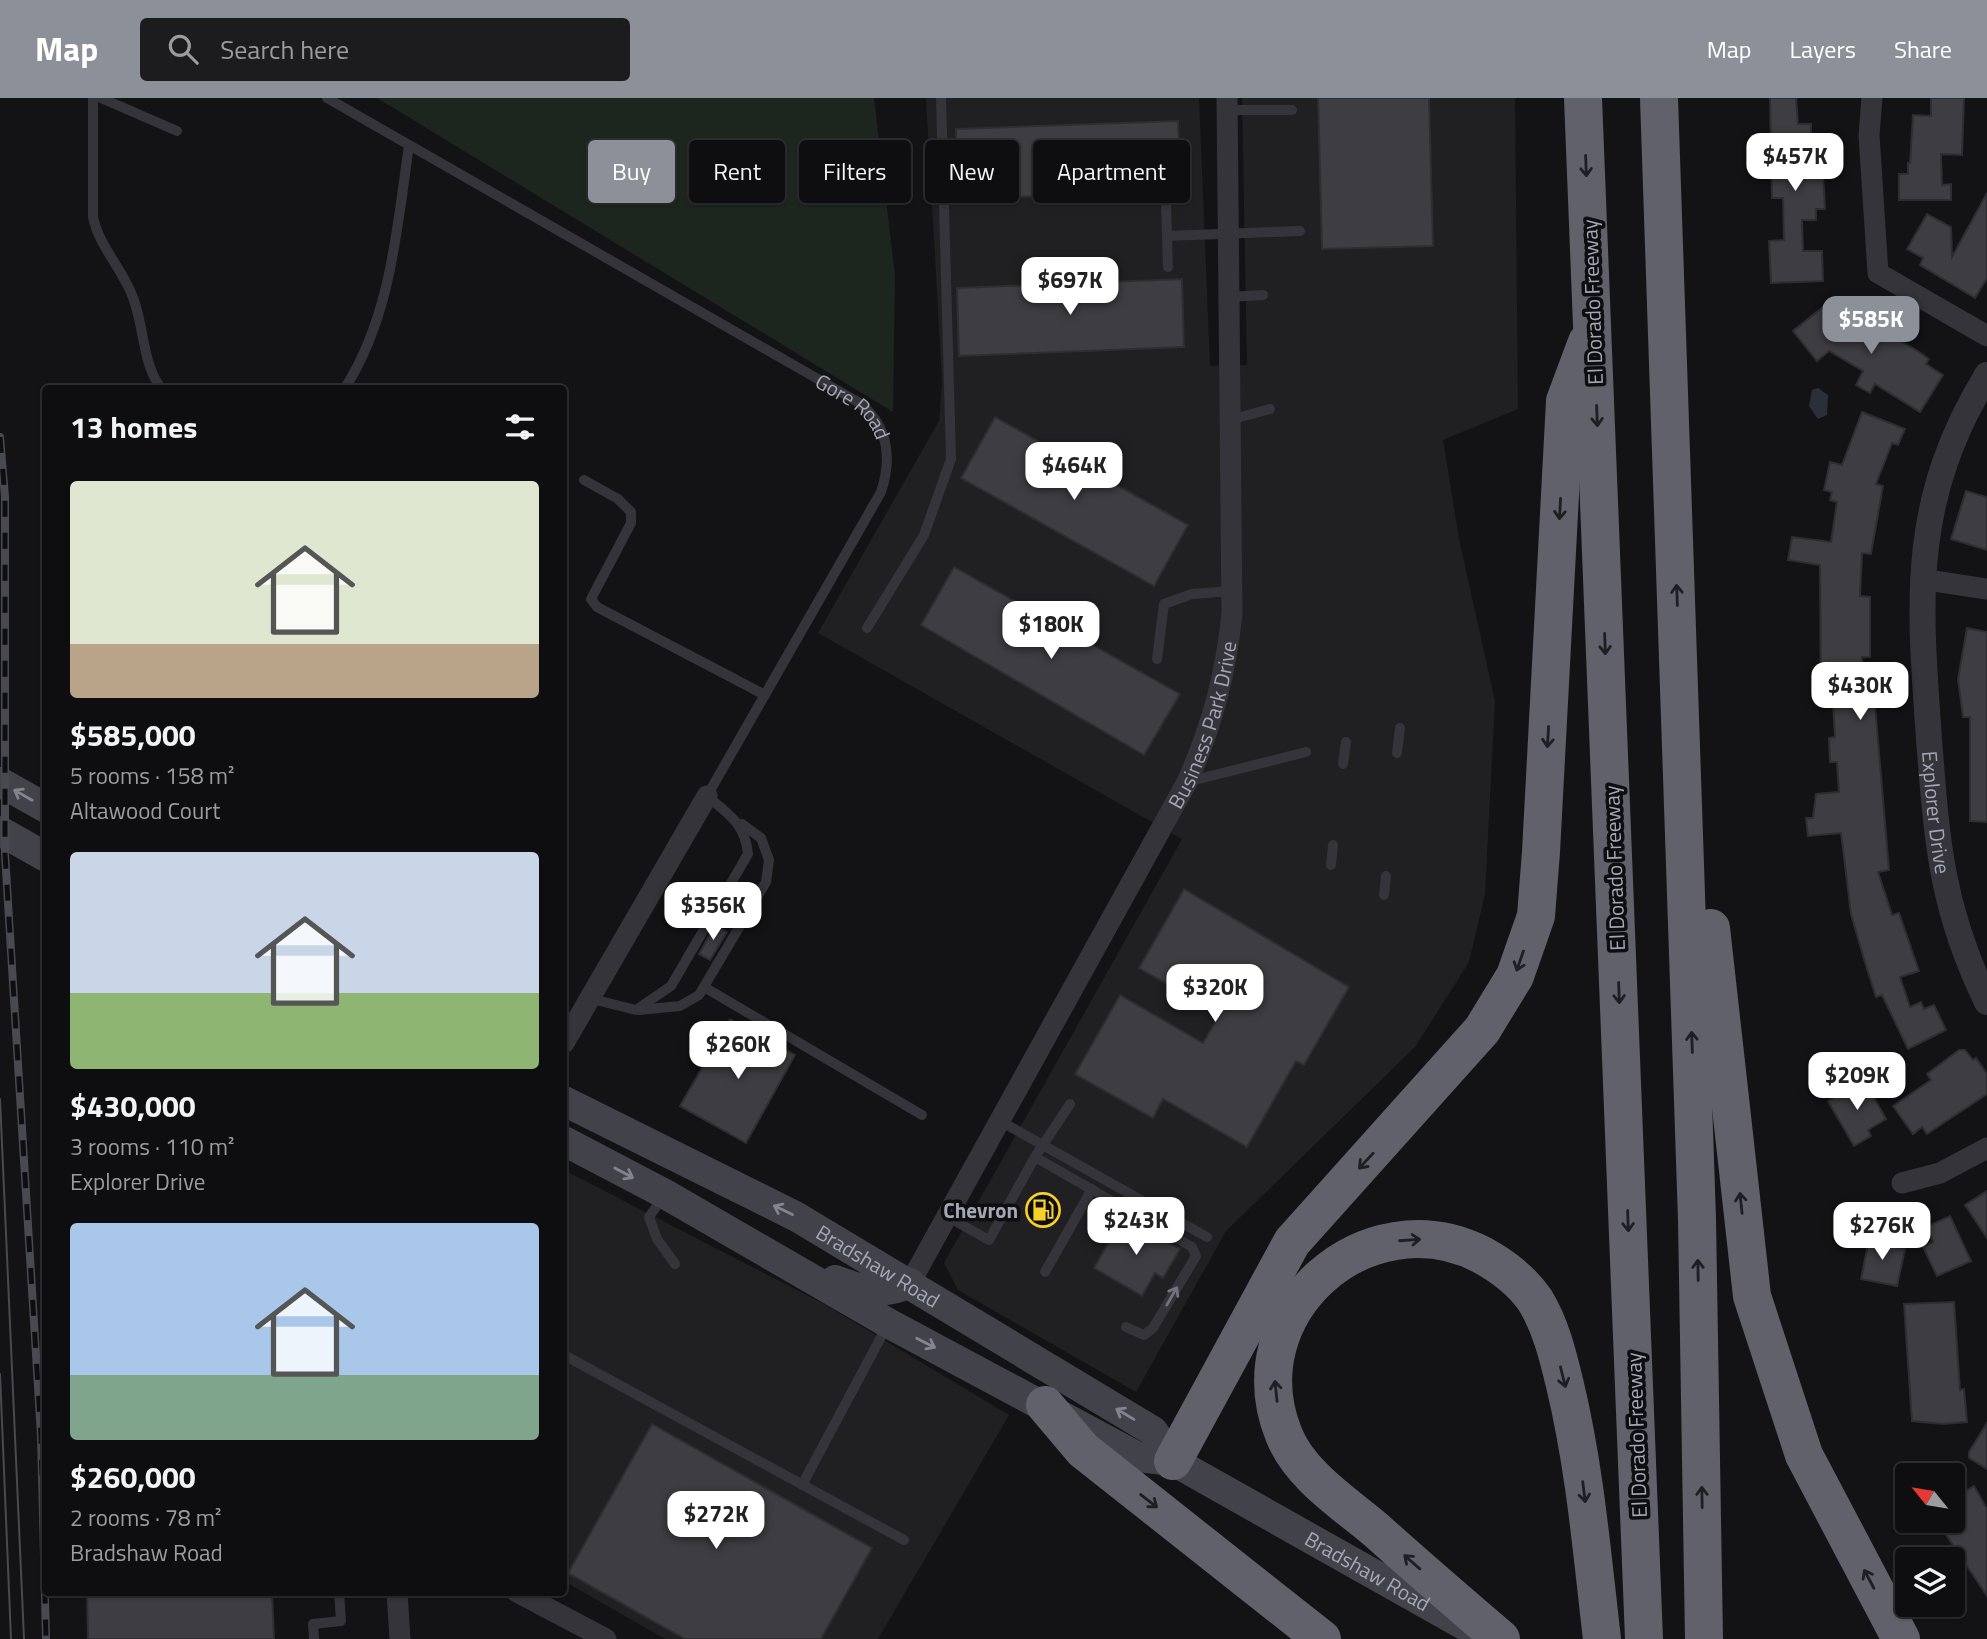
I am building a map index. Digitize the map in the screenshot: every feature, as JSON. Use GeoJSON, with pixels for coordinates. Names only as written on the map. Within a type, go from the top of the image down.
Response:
{"type":"FeatureCollection","features":[{"type":"Feature","properties":{"kind":"highway","name":"El Dorado Freeway"},"geometry":{"type":"LineString","coordinates":[[1583,98],[1644,1639]]}},
{"type":"Feature","properties":{"kind":"highway"},"geometry":{"type":"LineString","coordinates":[[1659,98],[1697,1206],[1704,1639]]}},
{"type":"Feature","properties":{"kind":"highway"},"geometry":{"type":"LineString","coordinates":[[1173,1461],[1292,1242],[1482,1030],[1515,976],[1536,916],[1565,401],[1593,324]]}},
{"type":"Feature","properties":{"kind":"highway"},"geometry":{"type":"LineString","coordinates":[[1678,641],[1752,1296],[1804,1455],[1901,1639]]}},
{"type":"Feature","properties":{"kind":"highway"},"geometry":{"type":"LineString","coordinates":[[1501,1639],[1309,1473],[1284,1435],[1273,1386],[1280,1340],[1298,1300],[1330,1267],[1370,1245],[1415,1238],[1461,1244],[1502,1266],[1534,1299],[1554,1340],[1578,1441],[1602,1639]]}},
{"type":"Feature","properties":{"kind":"highway"},"geometry":{"type":"LineString","coordinates":[[1045,1405],[1083,1450],[1322,1639]]}},
{"type":"Feature","properties":{"kind":"highway"},"geometry":{"type":"LineString","coordinates":[[1703,1549],[1716,1639]]}},
{"type":"Feature","properties":{"kind":"main road"},"geometry":{"type":"LineString","coordinates":[[0,782],[42,806]]}},
{"type":"Feature","properties":{"kind":"main road"},"geometry":{"type":"LineString","coordinates":[[2,834],[42,855]]}},
{"type":"Feature","properties":{"kind":"main road","name":"Bradshaw Road"},"geometry":{"type":"LineString","coordinates":[[567,1102],[797,1217],[910,1283],[1153,1431],[1173,1461]]}},
{"type":"Feature","properties":{"kind":"main road","name":"Bradshaw Road"},"geometry":{"type":"LineString","coordinates":[[567,1143],[665,1194],[888,1323],[1138,1457],[1173,1461],[1490,1639]]}},
{"type":"Feature","properties":{"kind":"main road"},"geometry":{"type":"LineString","coordinates":[[760,1249],[856,1288],[881,1291],[898,1289],[910,1283]]}},
{"type":"Feature","properties":{"kind":"street"},"geometry":{"type":"LineString","coordinates":[[1872,98],[1869,135],[1878,273],[1987,336]]}},
{"type":"Feature","properties":{"kind":"street","name":"Business Park Drive"},"geometry":{"type":"LineString","coordinates":[[910,1283],[1187,782],[1208,735],[1220,695],[1228,655],[1232,591],[1227,104]]}},
{"type":"Feature","properties":{"kind":"street","name":"Explorer Drive"},"geometry":{"type":"LineString","coordinates":[[1987,375],[1961,423],[1944,465],[1927,530],[1921,579],[1922,639],[1942,876],[1963,950],[1987,1002]]}},
{"type":"Feature","properties":{"kind":"street"},"geometry":{"type":"LineString","coordinates":[[1921,579],[1987,589]]}},
{"type":"Feature","properties":{"kind":"street","name":"Gore Road"},"geometry":{"type":"LineString","coordinates":[[567,1039],[707,796]]}},
{"type":"Feature","properties":{"kind":"street"},"geometry":{"type":"LineString","coordinates":[[1902,1183],[1940,1173],[1987,1148]]}},
{"type":"Feature","properties":{"kind":"street"},"geometry":{"type":"LineString","coordinates":[[397,1596],[400,1639]]}},
{"type":"Feature","properties":{"kind":"street"},"geometry":{"type":"LineString","coordinates":[[525,1596],[606,1639]]}},
{"type":"Feature","properties":{"kind":"lane"},"geometry":{"type":"LineString","coordinates":[[93,98],[93,217],[97,234],[123,274],[133,298],[151,366],[160,385]]}},
{"type":"Feature","properties":{"kind":"lane"},"geometry":{"type":"LineString","coordinates":[[101,98],[177,131]]}},
{"type":"Feature","properties":{"kind":"lane","name":"Gore Road"},"geometry":{"type":"LineString","coordinates":[[327,98],[858,402],[877,422],[888,453],[887,473],[881,492],[707,796]]}},
{"type":"Feature","properties":{"kind":"lane"},"geometry":{"type":"LineString","coordinates":[[867,628],[925,535],[951,459],[941,98]]}},
{"type":"Feature","properties":{"kind":"lane"},"geometry":{"type":"LineString","coordinates":[[1227,104],[1292,110]]}},
{"type":"Feature","properties":{"kind":"lane"},"geometry":{"type":"LineString","coordinates":[[347,385],[359,366],[392,272],[409,145]]}},
{"type":"Feature","properties":{"kind":"lane"},"geometry":{"type":"LineString","coordinates":[[1166,203],[1168,267]]}},
{"type":"Feature","properties":{"kind":"lane"},"geometry":{"type":"LineString","coordinates":[[1167,236],[1300,230]]}},
{"type":"Feature","properties":{"kind":"lane"},"geometry":{"type":"LineString","coordinates":[[1229,297],[1263,295]]}},
{"type":"Feature","properties":{"kind":"lane"},"geometry":{"type":"LineString","coordinates":[[1230,420],[1270,409]]}},
{"type":"Feature","properties":{"kind":"lane"},"geometry":{"type":"LineString","coordinates":[[584,480],[618,499],[631,512],[631,523],[591,599],[597,607],[765,695]]}},
{"type":"Feature","properties":{"kind":"lane"},"geometry":{"type":"LineString","coordinates":[[1157,659],[1164,604],[1192,594],[1232,591]]}},
{"type":"Feature","properties":{"kind":"lane"},"geometry":{"type":"LineString","coordinates":[[1397,753],[1399,728]]}},
{"type":"Feature","properties":{"kind":"lane"},"geometry":{"type":"LineString","coordinates":[[1343,764],[1346,742]]}},
{"type":"Feature","properties":{"kind":"lane"},"geometry":{"type":"LineString","coordinates":[[1187,782],[1306,752]]}},
{"type":"Feature","properties":{"kind":"lane"},"geometry":{"type":"LineString","coordinates":[[592,999],[636,1010],[680,1006],[699,995],[766,882],[769,860],[761,838],[707,796]]}},
{"type":"Feature","properties":{"kind":"lane"},"geometry":{"type":"LineString","coordinates":[[636,1010],[671,986],[748,854],[746,836],[736,820]]}},
{"type":"Feature","properties":{"kind":"lane"},"geometry":{"type":"LineString","coordinates":[[1331,865],[1333,845]]}},
{"type":"Feature","properties":{"kind":"lane"},"geometry":{"type":"LineString","coordinates":[[1384,895],[1385,876]]}},
{"type":"Feature","properties":{"kind":"lane"},"geometry":{"type":"LineString","coordinates":[[704,987],[922,1115]]}},
{"type":"Feature","properties":{"kind":"lane"},"geometry":{"type":"LineString","coordinates":[[948,1217],[989,1240],[1035,1157],[1070,1104]]}},
{"type":"Feature","properties":{"kind":"lane"},"geometry":{"type":"LineString","coordinates":[[1000,1121],[1207,1237]]}},
{"type":"Feature","properties":{"kind":"lane"},"geometry":{"type":"LineString","coordinates":[[1035,1157],[1192,1247],[1196,1256],[1153,1328],[1144,1335],[1126,1327]]}},
{"type":"Feature","properties":{"kind":"lane"},"geometry":{"type":"LineString","coordinates":[[1045,1272],[1092,1189]]}},
{"type":"Feature","properties":{"kind":"lane"},"geometry":{"type":"LineString","coordinates":[[665,1194],[649,1217],[657,1240],[675,1264]]}},
{"type":"Feature","properties":{"kind":"lane"},"geometry":{"type":"LineString","coordinates":[[802,1485],[888,1323]]}},
{"type":"Feature","properties":{"kind":"lane"},"geometry":{"type":"LineString","coordinates":[[567,1357],[904,1540]]}},
{"type":"Feature","properties":{"kind":"lane"},"geometry":{"type":"LineString","coordinates":[[314,1639],[313,1624],[341,1621],[339,1596]]}},
{"type":"Feature","properties":{"kind":"shaded area"},"geometry":{"type":"Polygon","coordinates":[[[377,98],[874,98],[879,140],[799,140],[799,203],[886,203],[895,275],[893,412],[377,98]]]}},
{"type":"Feature","properties":{"kind":"shaded area"},"geometry":{"type":"Polygon","coordinates":[[[926,98],[1199,98],[1210,366],[1247,365],[1242,98],[1515,98],[1518,409],[1443,440],[1459,539],[1495,701],[1485,894],[1469,962],[1415,1047],[1226,1231],[1136,1392],[958,1290],[944,1263],[1182,839],[818,633],[939,421],[942,381],[932,203],[1019,203],[1019,140],[928,140],[926,98]]]}},
{"type":"Feature","properties":{"kind":"shaded area"},"geometry":{"type":"Polygon","coordinates":[[[1818,388],[1828,395],[1827,415],[1818,419],[1809,406],[1812,390],[1818,388]]]}},
{"type":"Feature","properties":{"kind":"shaded area"},"geometry":{"type":"Polygon","coordinates":[[[567,1172],[824,1304],[1009,1415],[878,1639],[665,1639],[567,1583],[567,1172]]]}},
{"type":"Feature","properties":{"kind":"building"},"geometry":{"type":"Polygon","coordinates":[[[1318,98],[1429,98],[1433,246],[1322,249],[1318,98]]]}},
{"type":"Feature","properties":{"kind":"building"},"geometry":{"type":"Polygon","coordinates":[[[1770,98],[1796,98],[1798,124],[1811,124],[1811,141],[1821,140],[1825,209],[1816,209],[1816,220],[1802,220],[1803,251],[1822,251],[1823,281],[1771,283],[1769,241],[1784,240],[1783,198],[1772,198],[1770,98]]]}},
{"type":"Feature","properties":{"kind":"building"},"geometry":{"type":"Polygon","coordinates":[[[1931,98],[1964,98],[1962,155],[1941,154],[1942,185],[1951,184],[1951,200],[1899,200],[1899,174],[1908,174],[1910,163],[1913,115],[1931,116],[1931,98]]]}},
{"type":"Feature","properties":{"kind":"building"},"geometry":{"type":"Polygon","coordinates":[[[1178,121],[1179,140],[1033,140],[1033,196],[1019,197],[1019,140],[956,140],[956,129],[1178,121]]]}},
{"type":"Feature","properties":{"kind":"building"},"geometry":{"type":"Polygon","coordinates":[[[1987,193],[1987,278],[1975,298],[1920,265],[1923,258],[1907,249],[1927,214],[1951,227],[1952,257],[1987,193]]]}},
{"type":"Feature","properties":{"kind":"building"},"geometry":{"type":"Polygon","coordinates":[[[1182,279],[1184,347],[959,356],[957,288],[1182,279]]]}},
{"type":"Feature","properties":{"kind":"building"},"geometry":{"type":"Polygon","coordinates":[[[1833,299],[1844,313],[1839,317],[1871,336],[1876,328],[1913,348],[1929,359],[1926,364],[1943,375],[1920,412],[1875,384],[1870,393],[1856,385],[1863,371],[1829,351],[1817,361],[1793,331],[1833,299]]]}},
{"type":"Feature","properties":{"kind":"building"},"geometry":{"type":"Polygon","coordinates":[[[1862,412],[1905,429],[1898,445],[1892,443],[1876,484],[1883,486],[1871,554],[1862,553],[1860,596],[1870,597],[1870,657],[1862,657],[1865,695],[1874,694],[1889,870],[1878,872],[1892,915],[1899,913],[1919,971],[1900,977],[1910,1007],[1921,1002],[1924,1009],[1934,1005],[1946,1030],[1908,1049],[1882,995],[1876,997],[1864,959],[1851,914],[1841,833],[1808,836],[1806,818],[1813,818],[1816,794],[1839,792],[1837,762],[1830,762],[1829,738],[1835,737],[1833,704],[1821,705],[1820,565],[1788,560],[1792,537],[1831,542],[1837,502],[1830,500],[1832,492],[1824,490],[1830,462],[1842,465],[1862,412]]]}},
{"type":"Feature","properties":{"kind":"building"},"geometry":{"type":"Polygon","coordinates":[[[995,417],[1188,525],[1154,586],[961,478],[995,417]]]}},
{"type":"Feature","properties":{"kind":"building"},"geometry":{"type":"Polygon","coordinates":[[[1966,491],[1987,497],[1987,550],[1951,539],[1966,491]]]}},
{"type":"Feature","properties":{"kind":"building"},"geometry":{"type":"Polygon","coordinates":[[[954,567],[1180,694],[1144,755],[921,625],[954,567]]]}},
{"type":"Feature","properties":{"kind":"building"},"geometry":{"type":"Polygon","coordinates":[[[1967,628],[1987,632],[1987,822],[1970,821],[1970,717],[1963,717],[1958,679],[1967,628]]]}},
{"type":"Feature","properties":{"kind":"building"},"geometry":{"type":"Polygon","coordinates":[[[1184,889],[1349,987],[1304,1065],[1296,1061],[1247,1147],[1163,1099],[1153,1118],[1075,1074],[1120,995],[1203,1043],[1220,1014],[1139,968],[1184,889]]]}},
{"type":"Feature","properties":{"kind":"building"},"geometry":{"type":"Polygon","coordinates":[[[715,925],[727,932],[710,960],[699,954],[715,925]]]}},
{"type":"Feature","properties":{"kind":"building"},"geometry":{"type":"Polygon","coordinates":[[[730,1019],[795,1055],[746,1143],[680,1106],[730,1019]]]}},
{"type":"Feature","properties":{"kind":"building"},"geometry":{"type":"Polygon","coordinates":[[[1959,1050],[1965,1050],[1973,1060],[1976,1058],[1987,1074],[1987,1094],[1927,1134],[1922,1127],[1913,1134],[1893,1106],[1931,1080],[1927,1074],[1959,1050]]]}},
{"type":"Feature","properties":{"kind":"building"},"geometry":{"type":"Polygon","coordinates":[[[1864,1080],[1886,1119],[1868,1130],[1871,1136],[1854,1146],[1828,1101],[1864,1080]]]}},
{"type":"Feature","properties":{"kind":"building"},"geometry":{"type":"Polygon","coordinates":[[[1987,1191],[1987,1238],[1965,1205],[1987,1191]]]}},
{"type":"Feature","properties":{"kind":"building"},"geometry":{"type":"Polygon","coordinates":[[[1950,1216],[1971,1261],[1937,1276],[1923,1247],[1933,1242],[1926,1227],[1950,1216]]]}},
{"type":"Feature","properties":{"kind":"building"},"geometry":{"type":"Polygon","coordinates":[[[1123,1217],[1180,1249],[1163,1278],[1155,1273],[1142,1296],[1094,1268],[1123,1217]]]}},
{"type":"Feature","properties":{"kind":"building"},"geometry":{"type":"Polygon","coordinates":[[[1870,1234],[1888,1238],[1886,1245],[1905,1249],[1897,1286],[1861,1279],[1870,1234]]]}},
{"type":"Feature","properties":{"kind":"building"},"geometry":{"type":"Polygon","coordinates":[[[1954,1302],[1960,1390],[1964,1389],[1967,1422],[1943,1424],[1912,1421],[1904,1304],[1954,1302]]]}},
{"type":"Feature","properties":{"kind":"building"},"geometry":{"type":"Polygon","coordinates":[[[1987,1423],[1987,1469],[1969,1458],[1969,1452],[1987,1423]]]}},
{"type":"Feature","properties":{"kind":"building"},"geometry":{"type":"Polygon","coordinates":[[[652,1424],[872,1548],[821,1639],[685,1639],[568,1573],[652,1424]]]}},
{"type":"Feature","properties":{"kind":"building"},"geometry":{"type":"Polygon","coordinates":[[[1974,1486],[1987,1509],[1987,1596],[1965,1563],[1965,1547],[1954,1547],[1945,1533],[1965,1533],[1965,1492],[1974,1486]]]}},
{"type":"Feature","properties":{"kind":"building"},"geometry":{"type":"Polygon","coordinates":[[[87,1596],[272,1596],[274,1639],[88,1639],[87,1596]]]}},
{"type":"Feature","properties":{"kind":"tram line"},"geometry":{"type":"LineString","coordinates":[[0,1099],[24,1639]]}},
{"type":"Feature","properties":{"kind":"tram line"},"geometry":{"type":"LineString","coordinates":[[0,1374],[11,1639]]}},
{"type":"Feature","properties":{"kind":"railway"},"geometry":{"type":"LineString","coordinates":[[0,437],[5,497],[5,854],[42,1476]]}},
{"type":"Feature","properties":{"kind":"railway"},"geometry":{"type":"LineString","coordinates":[[45,1596],[46,1639]]}},
{"type":"Feature","properties":{"kind":"place","name":"Chevron"},"geometry":{"type":"Point","coordinates":[1043,1210]}}]}
